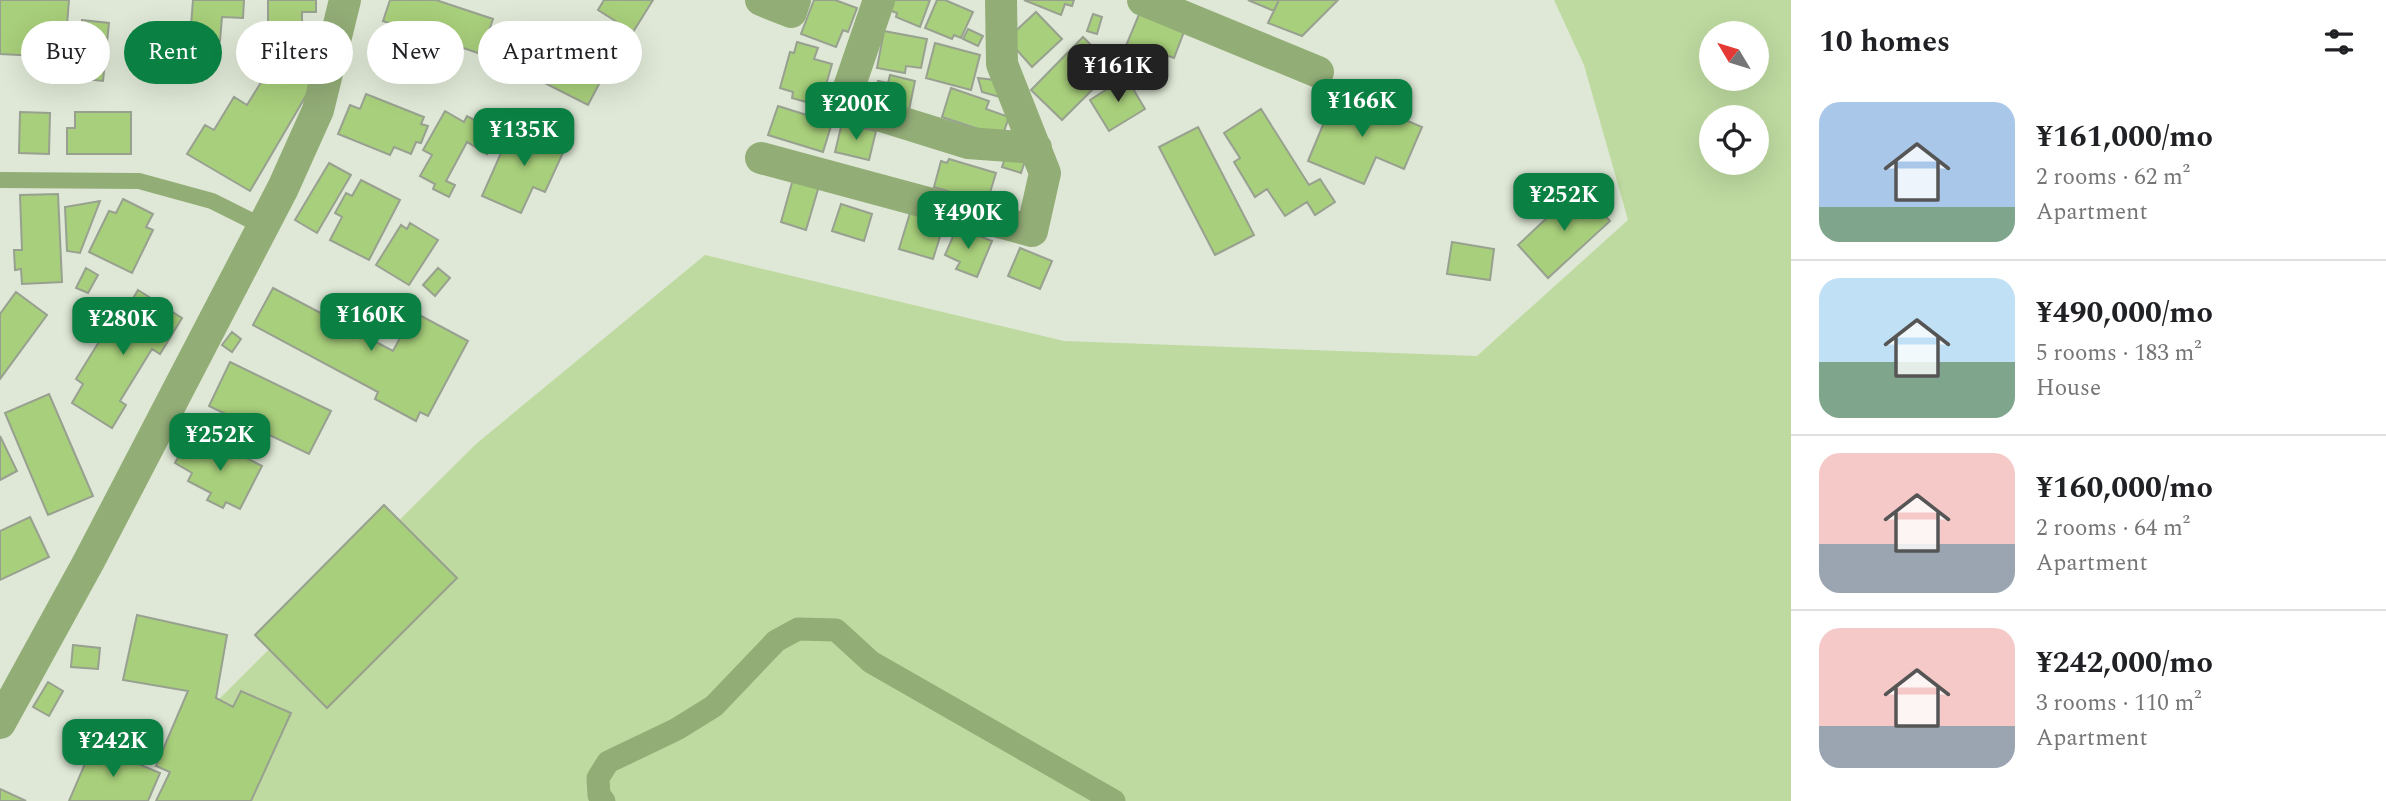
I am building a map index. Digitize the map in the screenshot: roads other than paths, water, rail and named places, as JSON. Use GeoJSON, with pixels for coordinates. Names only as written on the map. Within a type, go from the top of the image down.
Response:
{"type":"FeatureCollection","features":[{"type":"Feature","properties":{"kind":"street"},"geometry":{"type":"LineString","coordinates":[[0,723],[89,561],[262,226],[318,110],[345,0]]}},
{"type":"Feature","properties":{"kind":"street"},"geometry":{"type":"LineString","coordinates":[[761,0],[791,12],[795,0]]}},
{"type":"Feature","properties":{"kind":"street"},"geometry":{"type":"LineString","coordinates":[[879,0],[845,99],[878,115],[968,143],[1036,148]]}},
{"type":"Feature","properties":{"kind":"street"},"geometry":{"type":"LineString","coordinates":[[761,158],[1032,231],[1045,173],[1002,64],[1001,0]]}},
{"type":"Feature","properties":{"kind":"street"},"geometry":{"type":"LineString","coordinates":[[1143,0],[1318,72]]}},
{"type":"Feature","properties":{"kind":"street"},"geometry":{"type":"LineString","coordinates":[[604,801],[599,795],[598,778],[608,762],[677,729],[714,706],[776,641],[798,629],[836,630],[871,662],[1114,801]]}},
{"type":"Feature","properties":{"kind":"lane"},"geometry":{"type":"LineString","coordinates":[[0,180],[139,181],[212,201],[262,226]]}}]}
